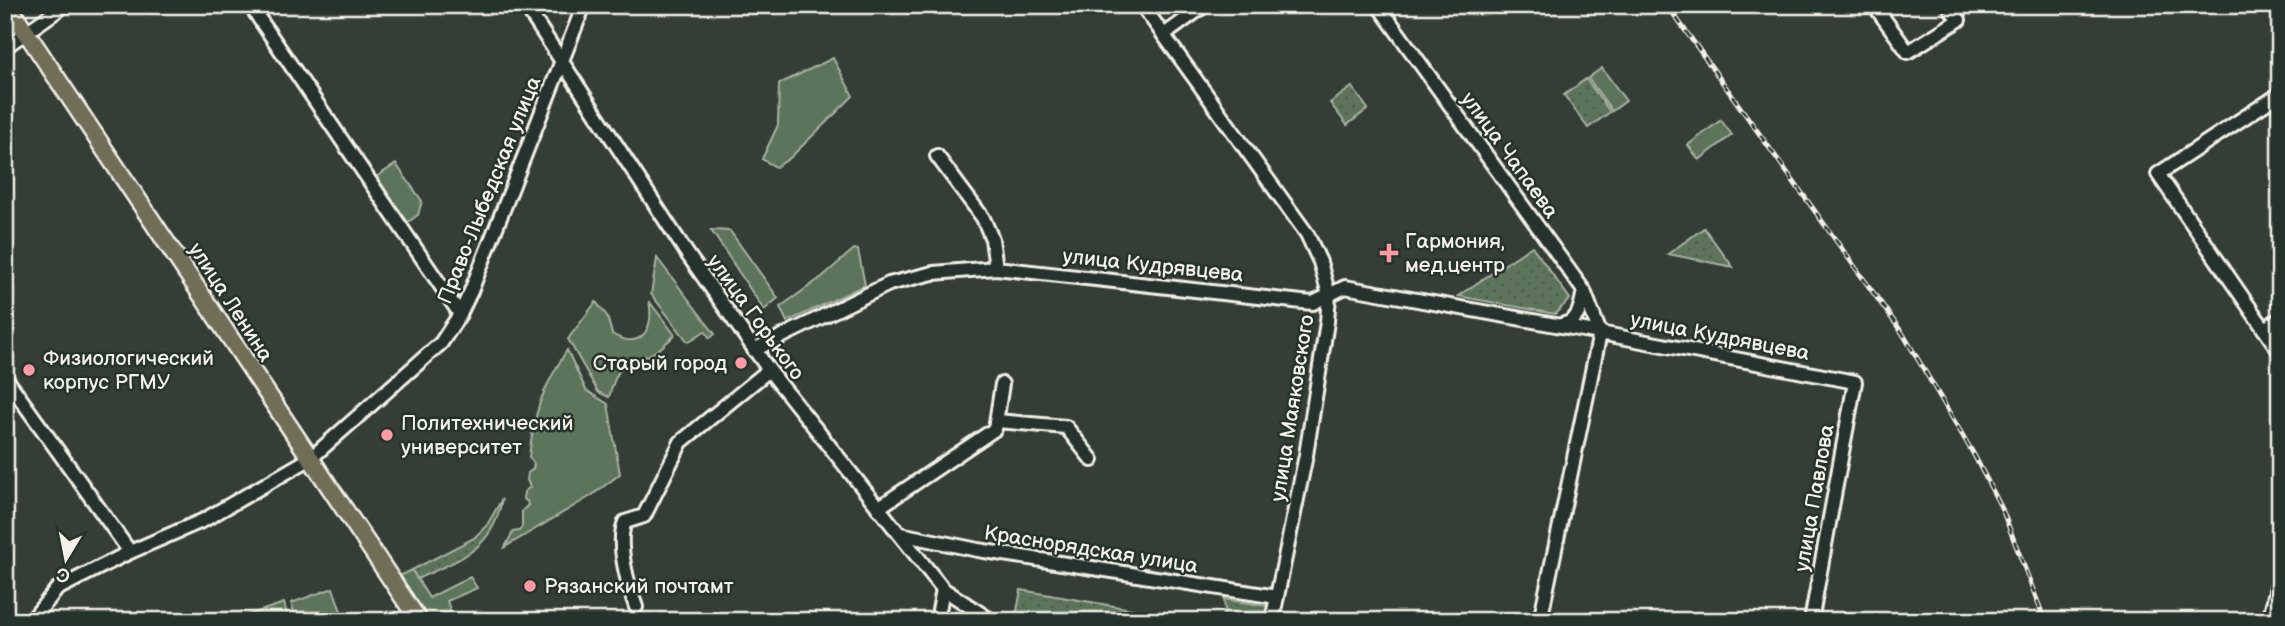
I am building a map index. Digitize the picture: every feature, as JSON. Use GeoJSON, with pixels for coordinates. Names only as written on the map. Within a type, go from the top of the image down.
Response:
{"type":"FeatureCollection","features":[{"type":"Feature","properties":{"kind":"main road","name":"улица Ленина"},"geometry":{"type":"LineString","coordinates":[[8,5],[17,39]]}},
{"type":"Feature","properties":{"kind":"main road","name":"улица Ленина"},"geometry":{"type":"LineString","coordinates":[[5,20],[299,444],[307,461],[409,621]]}},
{"type":"Feature","properties":{"kind":"main road","name":"улица Ленина"},"geometry":{"type":"LineString","coordinates":[[307,461],[419,621]]}},
{"type":"Feature","properties":{"kind":"street"},"geometry":{"type":"LineString","coordinates":[[17,39],[65,5]]}},
{"type":"Feature","properties":{"kind":"street"},"geometry":{"type":"LineString","coordinates":[[250,5],[460,314]]}},
{"type":"Feature","properties":{"kind":"street","name":"улица Горького"},"geometry":{"type":"LineString","coordinates":[[525,5],[650,199],[769,370],[943,589],[992,621]]}},
{"type":"Feature","properties":{"kind":"street","name":"Право-Лыбедская улица"},"geometry":{"type":"LineString","coordinates":[[30,621],[57,589],[130,552],[204,520],[307,461],[441,343],[460,314],[584,5]]}},
{"type":"Feature","properties":{"kind":"street","name":"улица Маяковского"},"geometry":{"type":"LineString","coordinates":[[1143,5],[1307,234],[1320,262],[1329,295],[1310,433],[1272,621]]}},
{"type":"Feature","properties":{"kind":"street"},"geometry":{"type":"LineString","coordinates":[[1164,35],[1205,5]]}},
{"type":"Feature","properties":{"kind":"street","name":"улица Чапаева"},"geometry":{"type":"LineString","coordinates":[[1378,5],[1584,291],[1600,333]]}},
{"type":"Feature","properties":{"kind":"street"},"geometry":{"type":"LineString","coordinates":[[1874,5],[1908,52],[1959,20],[1948,5]]}},
{"type":"Feature","properties":{"kind":"street"},"geometry":{"type":"LineString","coordinates":[[2280,94],[2158,174],[2280,352]]}},
{"type":"Feature","properties":{"kind":"street"},"geometry":{"type":"LineString","coordinates":[[937,156],[983,218],[992,239],[996,268]]}},
{"type":"Feature","properties":{"kind":"street","name":"улица Кудрявцева"},"geometry":{"type":"LineString","coordinates":[[754,350],[889,284],[933,273],[996,268],[1313,303],[1345,288],[1559,325],[1855,382]]}},
{"type":"Feature","properties":{"kind":"street"},"geometry":{"type":"LineString","coordinates":[[1559,325],[1575,319],[1580,312],[1584,291]]}},
{"type":"Feature","properties":{"kind":"street"},"geometry":{"type":"LineString","coordinates":[[1577,329],[1587,325],[1591,310]]}},
{"type":"Feature","properties":{"kind":"street"},"geometry":{"type":"LineString","coordinates":[[2264,329],[2280,319]]}},
{"type":"Feature","properties":{"kind":"street"},"geometry":{"type":"LineString","coordinates":[[1540,621],[1600,333]]}},
{"type":"Feature","properties":{"kind":"street"},"geometry":{"type":"LineString","coordinates":[[636,607],[628,586],[621,532],[625,522],[644,516],[681,442],[769,370]]}},
{"type":"Feature","properties":{"kind":"street"},"geometry":{"type":"LineString","coordinates":[[5,377],[130,552]]}},
{"type":"Feature","properties":{"kind":"street","name":"улица Павлова"},"geometry":{"type":"LineString","coordinates":[[1811,621],[1855,382]]}},
{"type":"Feature","properties":{"kind":"street"},"geometry":{"type":"LineString","coordinates":[[878,508],[995,429],[1002,384]]}},
{"type":"Feature","properties":{"kind":"street"},"geometry":{"type":"LineString","coordinates":[[997,421],[1066,426],[1091,460]]}},
{"type":"Feature","properties":{"kind":"street","name":"Краснорядская улица"},"geometry":{"type":"LineString","coordinates":[[900,534],[999,554],[1277,597]]}},
{"type":"Feature","properties":{"kind":"street"},"geometry":{"type":"LineString","coordinates":[[2269,621],[2280,574]]}},
{"type":"Feature","properties":{"kind":"street"},"geometry":{"type":"LineString","coordinates":[[937,621],[943,589]]}},
{"type":"Feature","properties":{"kind":"green space"},"geometry":{"type":"Polygon","coordinates":[[[833,58],[853,96],[790,158],[776,167],[762,159],[778,125],[779,84],[833,58]]]}},
{"type":"Feature","properties":{"kind":"green space"},"geometry":{"type":"Polygon","coordinates":[[[1602,68],[1626,101],[1612,111],[1588,78],[1602,68]]]}},
{"type":"Feature","properties":{"kind":"green space"},"geometry":{"type":"Polygon","coordinates":[[[1586,79],[1610,112],[1588,128],[1564,95],[1586,79]]]}},
{"type":"Feature","properties":{"kind":"green space"},"geometry":{"type":"Polygon","coordinates":[[[1352,87],[1368,109],[1347,125],[1330,103],[1352,87]]]}},
{"type":"Feature","properties":{"kind":"green space"},"geometry":{"type":"Polygon","coordinates":[[[1721,120],[1732,135],[1699,160],[1688,145],[1721,120]]]}},
{"type":"Feature","properties":{"kind":"green space"},"geometry":{"type":"Polygon","coordinates":[[[396,164],[422,201],[418,215],[408,222],[376,177],[396,164]]]}},
{"type":"Feature","properties":{"kind":"green space"},"geometry":{"type":"Polygon","coordinates":[[[1704,228],[1733,267],[1668,254],[1704,228]]]}},
{"type":"Feature","properties":{"kind":"green space"},"geometry":{"type":"Polygon","coordinates":[[[711,230],[730,231],[778,298],[764,310],[711,230]]]}},
{"type":"Feature","properties":{"kind":"green space"},"geometry":{"type":"Polygon","coordinates":[[[1532,246],[1570,299],[1555,314],[1458,296],[1532,246]]]}},
{"type":"Feature","properties":{"kind":"green space"},"geometry":{"type":"Polygon","coordinates":[[[854,249],[858,250],[865,285],[787,322],[780,307],[822,277],[854,249]]]}},
{"type":"Feature","properties":{"kind":"green space"},"geometry":{"type":"Polygon","coordinates":[[[657,258],[715,334],[710,338],[705,331],[688,342],[651,294],[657,258]]]}},
{"type":"Feature","properties":{"kind":"green space"},"geometry":{"type":"Polygon","coordinates":[[[649,301],[675,335],[656,351],[619,371],[609,397],[598,392],[568,339],[596,302],[607,316],[612,334],[622,339],[638,338],[648,328],[649,301]]]}},
{"type":"Feature","properties":{"kind":"green space"},"geometry":{"type":"Polygon","coordinates":[[[567,350],[586,390],[608,404],[620,474],[591,496],[505,547],[513,532],[522,527],[522,511],[528,505],[523,499],[524,492],[530,487],[528,473],[534,464],[529,457],[537,413],[545,389],[567,350]]]}},
{"type":"Feature","properties":{"kind":"green space"},"geometry":{"type":"Polygon","coordinates":[[[502,499],[491,531],[482,542],[460,559],[417,579],[412,570],[474,538],[487,525],[502,499]]]}},
{"type":"Feature","properties":{"kind":"green space"},"geometry":{"type":"Polygon","coordinates":[[[412,570],[429,598],[470,577],[477,588],[447,601],[454,621],[423,621],[395,578],[412,570]]]}},
{"type":"Feature","properties":{"kind":"green space"},"geometry":{"type":"Polygon","coordinates":[[[333,588],[342,614],[321,621],[297,621],[291,603],[333,588]]]}},
{"type":"Feature","properties":{"kind":"green space"},"geometry":{"type":"Polygon","coordinates":[[[1021,590],[1201,621],[1015,621],[1021,590]]]}},
{"type":"Feature","properties":{"kind":"green space"},"geometry":{"type":"Polygon","coordinates":[[[1224,599],[1267,606],[1264,621],[1218,621],[1225,611],[1224,599]]]}},
{"type":"Feature","properties":{"kind":"green space"},"geometry":{"type":"Polygon","coordinates":[[[284,603],[289,621],[236,621],[236,619],[284,603]]]}},
{"type":"Feature","properties":{"kind":"railway"},"geometry":{"type":"LineString","coordinates":[[1667,5],[1903,334],[1973,453],[2002,509],[2045,621]]}},
{"type":"Feature","properties":{"kind":"place","name":"Гармония, мед.центр"},"geometry":{"type":"Point","coordinates":[1389,253]}},
{"type":"Feature","properties":{"kind":"place","name":"Старый город"},"geometry":{"type":"Point","coordinates":[741,363]}},
{"type":"Feature","properties":{"kind":"place","name":"Физиологический корпус РГМУ"},"geometry":{"type":"Point","coordinates":[29,370]}},
{"type":"Feature","properties":{"kind":"place","name":"Политехнический университет"},"geometry":{"type":"Point","coordinates":[387,435]}},
{"type":"Feature","properties":{"kind":"place","name":"Рязанский почтамт"},"geometry":{"type":"Point","coordinates":[530,586]}}]}
